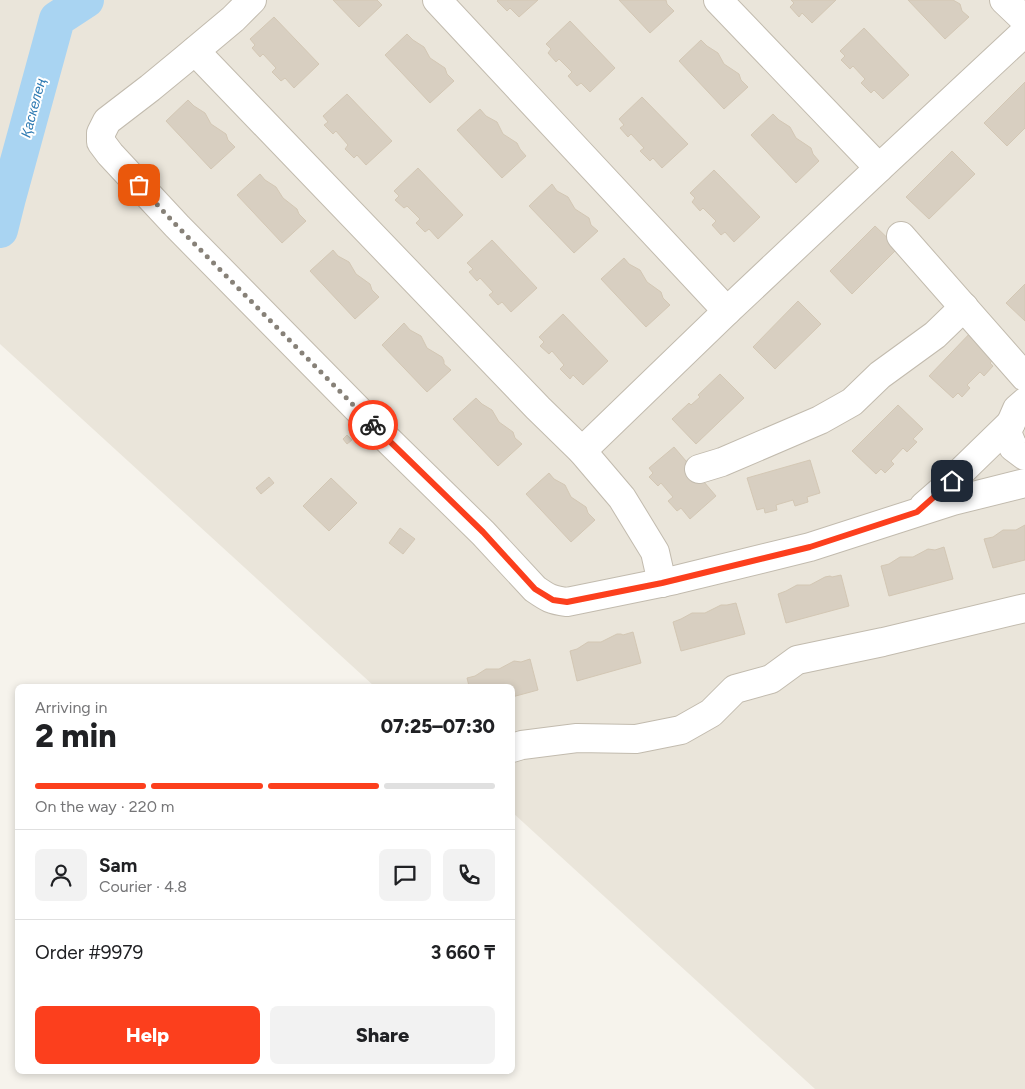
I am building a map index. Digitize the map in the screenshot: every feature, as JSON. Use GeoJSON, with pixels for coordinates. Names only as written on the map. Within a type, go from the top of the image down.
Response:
{"type":"FeatureCollection","features":[{"type":"Feature","properties":{"kind":"lane"},"geometry":{"type":"LineString","coordinates":[[252,0],[195,51],[107,121],[101,133],[101,142],[177,226],[385,437],[483,532],[535,589],[553,600],[567,602],[662,583],[810,547],[953,500],[1025,482]]}},
{"type":"Feature","properties":{"kind":"lane"},"geometry":{"type":"LineString","coordinates":[[437,0],[727,311]]}},
{"type":"Feature","properties":{"kind":"lane"},"geometry":{"type":"LineString","coordinates":[[718,0],[879,168]]}},
{"type":"Feature","properties":{"kind":"lane"},"geometry":{"type":"LineString","coordinates":[[1004,0],[1025,20]]}},
{"type":"Feature","properties":{"kind":"lane"},"geometry":{"type":"LineString","coordinates":[[582,451],[727,311],[1025,32]]}},
{"type":"Feature","properties":{"kind":"lane"},"geometry":{"type":"LineString","coordinates":[[195,51],[538,408],[582,451],[622,498],[655,552],[662,583]]}},
{"type":"Feature","properties":{"kind":"lane"},"geometry":{"type":"LineString","coordinates":[[901,236],[1025,377]]}},
{"type":"Feature","properties":{"kind":"lane"},"geometry":{"type":"LineString","coordinates":[[699,469],[722,462],[820,420],[852,402],[880,375],[935,335],[964,307]]}},
{"type":"Feature","properties":{"kind":"lane"},"geometry":{"type":"LineString","coordinates":[[917,512],[940,492],[1018,412]]}},
{"type":"Feature","properties":{"kind":"lane"},"geometry":{"type":"LineString","coordinates":[[1018,412],[1007,432],[1013,447],[1025,456]]}},
{"type":"Feature","properties":{"kind":"lane"},"geometry":{"type":"LineString","coordinates":[[515,747],[578,738],[636,739],[681,730],[711,713],[735,690],[771,679],[797,660],[883,642],[1025,608]]}},
{"type":"Feature","properties":{"kind":"shaded area","name":"Қаскелең"},"geometry":{"type":"Polygon","coordinates":[[[0,0],[1025,0],[1025,1089],[815,1089],[515,815],[515,684],[372,684],[0,344],[0,0]]]}},
{"type":"Feature","properties":{"kind":"building"},"geometry":{"type":"Polygon","coordinates":[[[333,0],[377,0],[382,5],[359,27],[333,0]]]}},
{"type":"Feature","properties":{"kind":"building"},"geometry":{"type":"Polygon","coordinates":[[[498,0],[538,0],[519,17],[510,8],[507,11],[498,0]]]}},
{"type":"Feature","properties":{"kind":"building"},"geometry":{"type":"Polygon","coordinates":[[[619,0],[666,0],[667,4],[674,11],[650,33],[619,0]]]}},
{"type":"Feature","properties":{"kind":"building"},"geometry":{"type":"Polygon","coordinates":[[[791,0],[836,0],[812,23],[802,13],[799,17],[790,7],[794,3],[791,0]]]}},
{"type":"Feature","properties":{"kind":"building"},"geometry":{"type":"Polygon","coordinates":[[[908,0],[953,0],[960,4],[962,11],[969,17],[945,39],[908,0]]]}},
{"type":"Feature","properties":{"kind":"building"},"geometry":{"type":"Polygon","coordinates":[[[274,17],[319,64],[294,88],[285,78],[281,81],[272,72],[276,68],[263,54],[260,57],[252,48],[255,45],[250,39],[274,17]]]}},
{"type":"Feature","properties":{"kind":"building"},"geometry":{"type":"Polygon","coordinates":[[[570,21],[615,68],[590,92],[581,83],[577,86],[568,76],[572,72],[559,59],[556,62],[548,53],[551,49],[546,44],[570,21]]]}},
{"type":"Feature","properties":{"kind":"building"},"geometry":{"type":"Polygon","coordinates":[[[864,28],[909,75],[883,99],[874,90],[871,93],[861,83],[865,79],[853,66],[850,69],[841,60],[845,56],[840,51],[864,28]]]}},
{"type":"Feature","properties":{"kind":"building"},"geometry":{"type":"Polygon","coordinates":[[[407,34],[424,47],[430,58],[445,68],[447,74],[454,81],[430,103],[385,55],[407,34]]]}},
{"type":"Feature","properties":{"kind":"building"},"geometry":{"type":"Polygon","coordinates":[[[701,40],[718,53],[724,64],[739,74],[741,80],[748,87],[724,109],[679,61],[701,40]]]}},
{"type":"Feature","properties":{"kind":"building"},"geometry":{"type":"Polygon","coordinates":[[[1025,82],[1025,128],[1007,146],[984,123],[1025,82]]]}},
{"type":"Feature","properties":{"kind":"building"},"geometry":{"type":"Polygon","coordinates":[[[347,94],[392,141],[366,165],[357,155],[354,158],[345,149],[348,145],[336,131],[333,134],[324,125],[328,122],[323,116],[347,94]]]}},
{"type":"Feature","properties":{"kind":"building"},"geometry":{"type":"Polygon","coordinates":[[[642,97],[688,144],[662,168],[653,158],[650,161],[640,151],[644,148],[631,134],[628,137],[620,128],[624,125],[619,119],[642,97]]]}},
{"type":"Feature","properties":{"kind":"building"},"geometry":{"type":"Polygon","coordinates":[[[188,100],[205,113],[211,124],[226,134],[228,140],[235,147],[211,169],[166,121],[188,100]]]}},
{"type":"Feature","properties":{"kind":"building"},"geometry":{"type":"Polygon","coordinates":[[[480,109],[486,116],[497,122],[503,134],[517,143],[526,156],[502,178],[457,130],[480,109]]]}},
{"type":"Feature","properties":{"kind":"building"},"geometry":{"type":"Polygon","coordinates":[[[773,114],[790,127],[796,138],[811,148],[819,161],[796,183],[751,135],[773,114]]]}},
{"type":"Feature","properties":{"kind":"building"},"geometry":{"type":"Polygon","coordinates":[[[952,151],[975,174],[929,219],[906,197],[952,151]]]}},
{"type":"Feature","properties":{"kind":"building"},"geometry":{"type":"Polygon","coordinates":[[[418,168],[463,215],[438,239],[429,229],[425,232],[416,223],[420,219],[407,206],[404,208],[395,200],[399,196],[394,191],[418,168]]]}},
{"type":"Feature","properties":{"kind":"building"},"geometry":{"type":"Polygon","coordinates":[[[714,170],[760,217],[734,242],[725,232],[721,235],[712,225],[716,221],[703,208],[700,211],[692,202],[695,198],[690,193],[714,170]]]}},
{"type":"Feature","properties":{"kind":"building"},"geometry":{"type":"Polygon","coordinates":[[[260,174],[265,180],[276,187],[283,198],[297,209],[306,221],[282,243],[237,195],[260,174]]]}},
{"type":"Feature","properties":{"kind":"building"},"geometry":{"type":"Polygon","coordinates":[[[552,184],[557,191],[568,197],[575,209],[589,218],[591,225],[598,231],[574,253],[529,206],[552,184]]]}},
{"type":"Feature","properties":{"kind":"building"},"geometry":{"type":"Polygon","coordinates":[[[875,226],[898,248],[852,294],[830,271],[875,226]]]}},
{"type":"Feature","properties":{"kind":"building"},"geometry":{"type":"Polygon","coordinates":[[[492,240],[537,288],[511,312],[502,302],[498,305],[489,295],[493,292],[480,278],[477,281],[469,272],[473,269],[467,263],[492,240]]]}},
{"type":"Feature","properties":{"kind":"building"},"geometry":{"type":"Polygon","coordinates":[[[333,250],[338,256],[349,262],[356,274],[370,284],[372,290],[379,297],[355,319],[310,271],[333,250]]]}},
{"type":"Feature","properties":{"kind":"building"},"geometry":{"type":"Polygon","coordinates":[[[624,258],[629,264],[640,270],[647,282],[661,292],[663,298],[670,305],[646,327],[601,279],[624,258]]]}},
{"type":"Feature","properties":{"kind":"building"},"geometry":{"type":"Polygon","coordinates":[[[1025,284],[1025,321],[1006,303],[1025,284]]]}},
{"type":"Feature","properties":{"kind":"building"},"geometry":{"type":"Polygon","coordinates":[[[798,301],[821,324],[775,369],[753,347],[798,301]]]}},
{"type":"Feature","properties":{"kind":"building"},"geometry":{"type":"Polygon","coordinates":[[[563,314],[608,361],[583,385],[573,375],[570,379],[560,369],[564,365],[552,351],[549,354],[540,346],[544,342],[539,337],[563,314]]]}},
{"type":"Feature","properties":{"kind":"building"},"geometry":{"type":"Polygon","coordinates":[[[404,323],[410,330],[421,336],[427,348],[442,357],[444,364],[451,370],[427,392],[382,345],[404,323]]]}},
{"type":"Feature","properties":{"kind":"building"},"geometry":{"type":"Polygon","coordinates":[[[974,329],[1000,353],[990,363],[993,366],[984,376],[980,372],[967,385],[970,388],[962,397],[958,393],[953,398],[929,376],[974,329]]]}},
{"type":"Feature","properties":{"kind":"building"},"geometry":{"type":"Polygon","coordinates":[[[720,374],[744,398],[696,444],[672,419],[689,403],[691,405],[700,397],[698,395],[720,374]]]}},
{"type":"Feature","properties":{"kind":"building"},"geometry":{"type":"Polygon","coordinates":[[[476,398],[492,410],[499,422],[513,432],[515,438],[522,444],[498,466],[453,419],[476,398]]]}},
{"type":"Feature","properties":{"kind":"building"},"geometry":{"type":"Polygon","coordinates":[[[898,405],[923,429],[913,439],[917,442],[907,452],[903,448],[891,461],[894,464],[885,473],[881,469],[876,474],[852,451],[898,405]]]}},
{"type":"Feature","properties":{"kind":"building"},"geometry":{"type":"Polygon","coordinates":[[[347,435],[352,440],[347,444],[343,439],[347,435]]]}},
{"type":"Feature","properties":{"kind":"building"},"geometry":{"type":"Polygon","coordinates":[[[674,447],[716,496],[690,519],[681,508],[677,511],[668,501],[673,497],[661,483],[658,486],[649,477],[653,473],[649,468],[674,447]]]}},
{"type":"Feature","properties":{"kind":"building"},"geometry":{"type":"Polygon","coordinates":[[[810,460],[820,493],[807,497],[808,502],[795,506],[793,500],[776,505],[777,510],[765,513],[764,508],[757,510],[747,478],[810,460]]]}},
{"type":"Feature","properties":{"kind":"building"},"geometry":{"type":"Polygon","coordinates":[[[549,473],[554,479],[565,485],[571,497],[586,507],[588,513],[595,520],[571,542],[526,494],[549,473]]]}},
{"type":"Feature","properties":{"kind":"building"},"geometry":{"type":"Polygon","coordinates":[[[269,477],[274,483],[261,494],[256,488],[269,477]]]}},
{"type":"Feature","properties":{"kind":"building"},"geometry":{"type":"Polygon","coordinates":[[[331,478],[357,503],[329,531],[303,506],[331,478]]]}},
{"type":"Feature","properties":{"kind":"building"},"geometry":{"type":"Polygon","coordinates":[[[1025,525],[1025,560],[993,568],[984,539],[993,537],[1003,530],[1016,530],[1025,525]]]}},
{"type":"Feature","properties":{"kind":"building"},"geometry":{"type":"Polygon","coordinates":[[[400,528],[415,539],[403,554],[389,543],[400,528]]]}},
{"type":"Feature","properties":{"kind":"building"},"geometry":{"type":"Polygon","coordinates":[[[944,547],[953,579],[889,596],[881,566],[889,564],[900,557],[913,557],[928,549],[935,550],[944,547]]]}},
{"type":"Feature","properties":{"kind":"building"},"geometry":{"type":"Polygon","coordinates":[[[841,575],[849,606],[786,623],[778,594],[797,585],[810,585],[825,577],[841,575]]]}},
{"type":"Feature","properties":{"kind":"building"},"geometry":{"type":"Polygon","coordinates":[[[736,603],[745,634],[681,651],[673,622],[692,613],[705,613],[721,605],[736,603]]]}},
{"type":"Feature","properties":{"kind":"building"},"geometry":{"type":"Polygon","coordinates":[[[633,632],[641,663],[577,681],[570,651],[588,642],[601,642],[617,634],[623,635],[633,632]]]}},
{"type":"Feature","properties":{"kind":"building"},"geometry":{"type":"Polygon","coordinates":[[[530,659],[538,690],[515,696],[515,684],[468,684],[467,678],[475,676],[486,669],[499,669],[514,661],[521,662],[530,659]]]}},
{"type":"Feature","properties":{"kind":"waterway","name":"Қаскелең"},"geometry":{"type":"LineString","coordinates":[[0,230],[57,19],[86,0]]}},
{"type":"Feature","properties":{"kind":"way so far"},"geometry":{"type":"LineString","coordinates":[[139,185],[373,425]]}},
{"type":"Feature","properties":{"kind":"route"},"geometry":{"type":"LineString","coordinates":[[373,425],[483,532],[535,589],[553,600],[567,602],[662,583],[810,547],[917,512],[952,481]]}}]}
